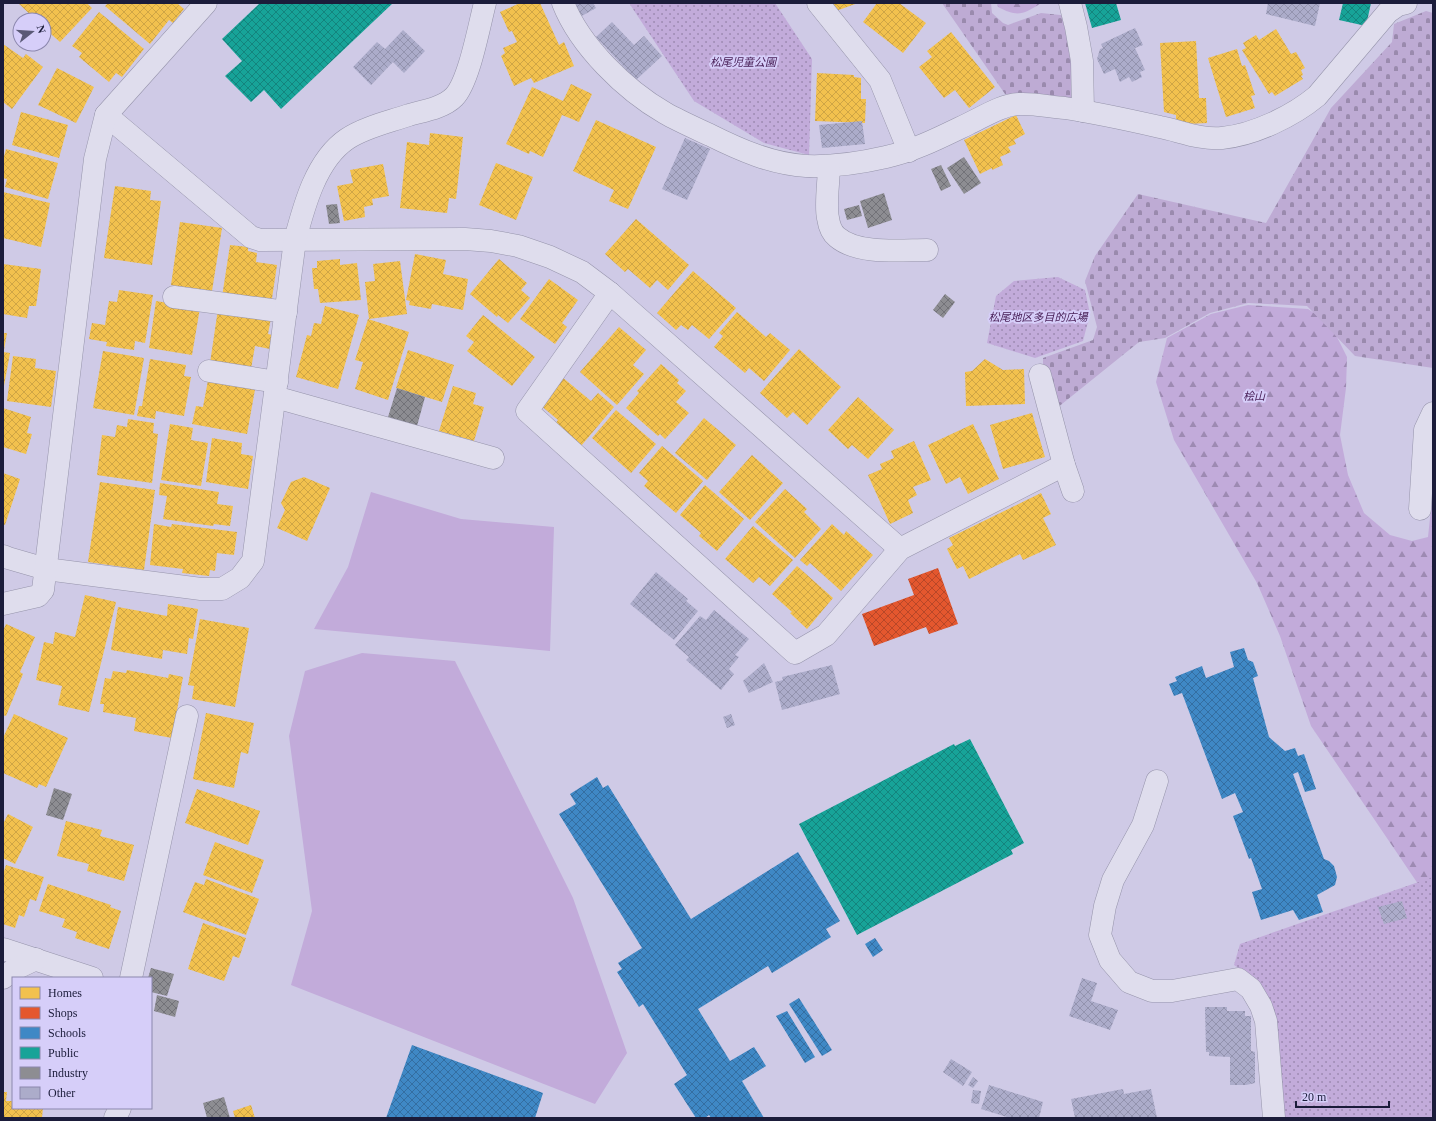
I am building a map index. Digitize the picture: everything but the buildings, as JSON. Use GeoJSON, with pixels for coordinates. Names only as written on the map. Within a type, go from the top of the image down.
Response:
{"type":"FeatureCollection","features":[{"type":"Feature","properties":{"kind":"street"},"geometry":{"type":"LineString","coordinates":[[3,604],[38,596],[43,590],[95,159],[106,115],[206,3]]}},
{"type":"Feature","properties":{"kind":"street"},"geometry":{"type":"LineString","coordinates":[[3,556],[46,569],[201,589],[222,589],[240,578],[253,561],[295,240],[306,200],[319,171],[335,150],[347,139],[370,128],[442,104],[453,98],[462,87],[485,3]]}},
{"type":"Feature","properties":{"kind":"street"},"geometry":{"type":"LineString","coordinates":[[563,3],[575,26],[609,70],[633,92],[665,113],[731,145],[781,162],[805,166],[829,166],[884,158],[909,151],[991,113],[1018,104],[1083,111],[1162,127],[1196,136],[1221,138],[1248,133],[1289,116],[1317,96],[1388,12],[1398,5],[1406,3]]}},
{"type":"Feature","properties":{"kind":"street"},"geometry":{"type":"LineString","coordinates":[[818,3],[880,80],[909,151]]}},
{"type":"Feature","properties":{"kind":"street"},"geometry":{"type":"LineString","coordinates":[[1070,3],[1082,62],[1083,111]]}},
{"type":"Feature","properties":{"kind":"street"},"geometry":{"type":"LineString","coordinates":[[106,115],[251,237],[260,240],[465,239],[491,241],[518,246],[550,257],[582,272],[610,293],[900,549]]}},
{"type":"Feature","properties":{"kind":"street"},"geometry":{"type":"LineString","coordinates":[[829,166],[828,216],[830,226],[836,236],[853,246],[873,250],[927,250]]}},
{"type":"Feature","properties":{"kind":"street"},"geometry":{"type":"LineString","coordinates":[[610,293],[526,411],[795,653],[826,635],[900,549],[1064,465]]}},
{"type":"Feature","properties":{"kind":"street"},"geometry":{"type":"LineString","coordinates":[[174,297],[286,312]]}},
{"type":"Feature","properties":{"kind":"street"},"geometry":{"type":"LineString","coordinates":[[209,371],[276,390],[493,458]]}},
{"type":"Feature","properties":{"kind":"street"},"geometry":{"type":"LineString","coordinates":[[1040,375],[1064,465],[1074,491]]}},
{"type":"Feature","properties":{"kind":"street"},"geometry":{"type":"LineString","coordinates":[[1420,509],[1425,430],[1433,413]]}},
{"type":"Feature","properties":{"kind":"street"},"geometry":{"type":"LineString","coordinates":[[131,977],[187,716]]}},
{"type":"Feature","properties":{"kind":"street"},"geometry":{"type":"LineString","coordinates":[[1157,781],[1143,825],[1113,880],[1105,906],[1100,935],[1110,960],[1130,982],[1152,991],[1172,991],[1238,979],[1251,989],[1261,1006],[1266,1021],[1274,1118]]}},
{"type":"Feature","properties":{"kind":"street"},"geometry":{"type":"LineString","coordinates":[[3,949],[89,977]]}},
{"type":"Feature","properties":{"kind":"street"},"geometry":{"type":"LineString","coordinates":[[3,978],[13,970],[36,959]]}},
{"type":"Feature","properties":{"kind":"street"},"geometry":{"type":"LineString","coordinates":[[115,1118],[120,1109]]}},
{"type":"Feature","properties":{"kind":"green space","name":"松尾児童公園"},"geometry":{"type":"Polygon","coordinates":[[[629,3],[775,3],[812,59],[809,155],[764,143],[694,101],[629,3]]]}},
{"type":"Feature","properties":{"kind":"green space"},"geometry":{"type":"Polygon","coordinates":[[[942,3],[991,3],[992,13],[1003,23],[1008,25],[1041,13],[1070,16],[1079,100],[1005,94],[942,3]]]}},
{"type":"Feature","properties":{"kind":"green space"},"geometry":{"type":"Polygon","coordinates":[[[997,3],[1041,3],[1024,12],[1015,13],[998,7],[997,3]]]}},
{"type":"Feature","properties":{"kind":"green space"},"geometry":{"type":"Polygon","coordinates":[[[1426,11],[1433,13],[1433,368],[1355,356],[1307,306],[1248,303],[1210,313],[1165,338],[1139,342],[1057,408],[1043,375],[1043,358],[1093,340],[1097,327],[1085,281],[1095,256],[1138,194],[1266,223],[1331,108],[1392,42],[1394,24],[1426,11]]]}},
{"type":"Feature","properties":{"kind":"green space","name":"松尾地区多目的広場"},"geometry":{"type":"Polygon","coordinates":[[[1058,277],[1085,290],[1090,314],[1083,341],[1035,358],[987,343],[996,296],[1014,281],[1058,277]]]}},
{"type":"Feature","properties":{"kind":"green space","name":"桧山"},"geometry":{"type":"Polygon","coordinates":[[[1248,305],[1308,309],[1330,323],[1347,357],[1346,388],[1340,435],[1348,475],[1364,513],[1390,535],[1412,541],[1428,537],[1432,499],[1433,466],[1433,906],[1311,726],[1280,636],[1257,583],[1174,440],[1156,382],[1167,338],[1211,314],[1248,305]]]}},
{"type":"Feature","properties":{"kind":"green space"},"geometry":{"type":"Polygon","coordinates":[[[371,492],[461,519],[554,527],[550,651],[314,629],[348,567],[371,492]]]}},
{"type":"Feature","properties":{"kind":"green space"},"geometry":{"type":"Polygon","coordinates":[[[362,653],[455,661],[573,898],[627,1053],[595,1104],[291,985],[312,911],[289,736],[305,671],[362,653]]]}},
{"type":"Feature","properties":{"kind":"green space"},"geometry":{"type":"Polygon","coordinates":[[[1433,877],[1433,1118],[1284,1118],[1273,1006],[1259,982],[1234,965],[1240,944],[1433,877]]]}}]}
